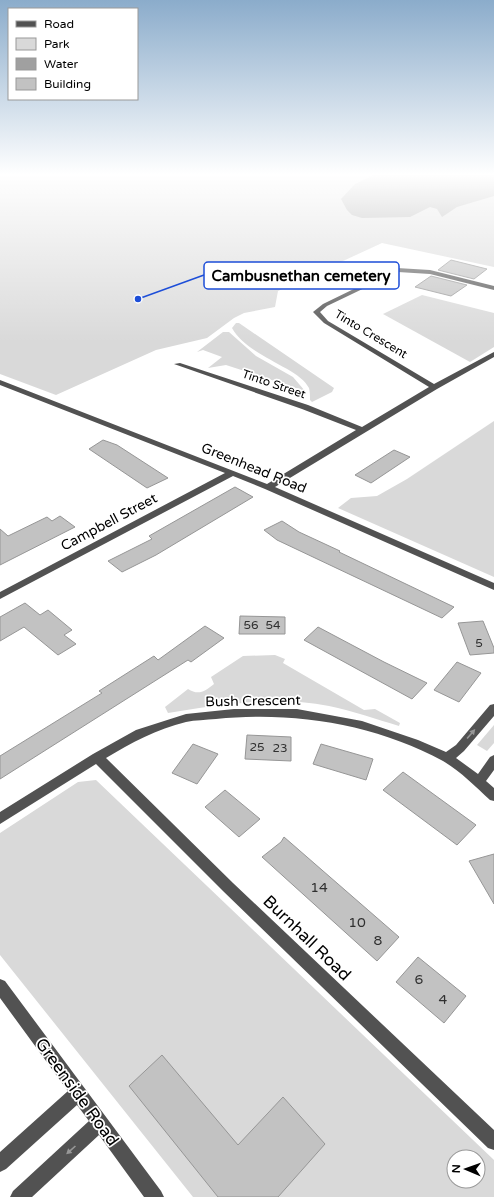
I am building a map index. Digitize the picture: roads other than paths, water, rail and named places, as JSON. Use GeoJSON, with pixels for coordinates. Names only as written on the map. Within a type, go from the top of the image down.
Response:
{"type":"FeatureCollection","features":[{"type":"Feature","properties":{"kind":"street","name":"Tinto Crescent"},"geometry":{"type":"LineString","coordinates":[[434,387],[326,322],[316,312],[397,270],[430,272],[494,288]]}},
{"type":"Feature","properties":{"kind":"street"},"geometry":{"type":"LineString","coordinates":[[268,487],[434,387],[494,354]]}},
{"type":"Feature","properties":{"kind":"street","name":"Tinto Street"},"geometry":{"type":"LineString","coordinates":[[178,364],[305,407],[362,430]]}},
{"type":"Feature","properties":{"kind":"street","name":"Greenhead Road"},"geometry":{"type":"LineString","coordinates":[[2,383],[268,487],[494,587]]}},
{"type":"Feature","properties":{"kind":"street","name":"Campbell Street"},"geometry":{"type":"LineString","coordinates":[[0,596],[232,473]]}},
{"type":"Feature","properties":{"kind":"street"},"geometry":{"type":"LineString","coordinates":[[447,758],[460,748],[494,708]]}},
{"type":"Feature","properties":{"kind":"street","name":"Bush Crescent"},"geometry":{"type":"LineString","coordinates":[[0,819],[97,757],[140,733],[186,718],[234,714],[297,713],[362,725],[414,743],[447,758],[479,782],[494,796]]}},
{"type":"Feature","properties":{"kind":"street","name":"Burnhall Road"},"geometry":{"type":"LineString","coordinates":[[97,757],[228,888],[494,1142]]}},
{"type":"Feature","properties":{"kind":"street"},"geometry":{"type":"LineString","coordinates":[[479,782],[494,760]]}},
{"type":"Feature","properties":{"kind":"street","name":"Greenside Road"},"geometry":{"type":"LineString","coordinates":[[0,986],[155,1197]]}},
{"type":"Feature","properties":{"kind":"street"},"geometry":{"type":"LineString","coordinates":[[0,1163],[78,1093]]}},
{"type":"Feature","properties":{"kind":"street"},"geometry":{"type":"LineString","coordinates":[[19,1197],[100,1123]]}},
{"type":"Feature","properties":{"kind":"place","name":"Cambusnethan cemetery"},"geometry":{"type":"Point","coordinates":[138,299]}}]}
